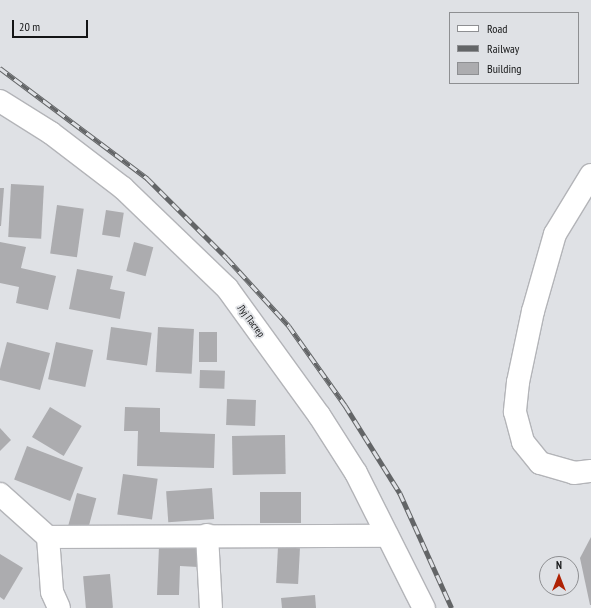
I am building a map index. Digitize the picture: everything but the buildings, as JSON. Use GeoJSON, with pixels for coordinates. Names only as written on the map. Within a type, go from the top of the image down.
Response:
{"type":"FeatureCollection","features":[{"type":"Feature","properties":{"kind":"street","name":"Луј Пастер"},"geometry":{"type":"LineString","coordinates":[[0,101],[51,133],[123,188],[227,288],[319,415],[352,467],[424,608]]}},
{"type":"Feature","properties":{"kind":"street"},"geometry":{"type":"LineString","coordinates":[[591,175],[555,234],[533,311],[518,382],[515,412],[523,442],[540,463],[574,473],[591,471]]}},
{"type":"Feature","properties":{"kind":"street"},"geometry":{"type":"LineString","coordinates":[[0,494],[48,537],[207,535],[387,536]]}},
{"type":"Feature","properties":{"kind":"street"},"geometry":{"type":"LineString","coordinates":[[207,535],[210,608]]}},
{"type":"Feature","properties":{"kind":"street"},"geometry":{"type":"LineString","coordinates":[[48,537],[52,592],[59,608]]}},
{"type":"Feature","properties":{"kind":"railway"},"geometry":{"type":"LineString","coordinates":[[0,68],[147,178],[227,258],[289,326],[345,405],[400,493],[452,608]]}}]}
